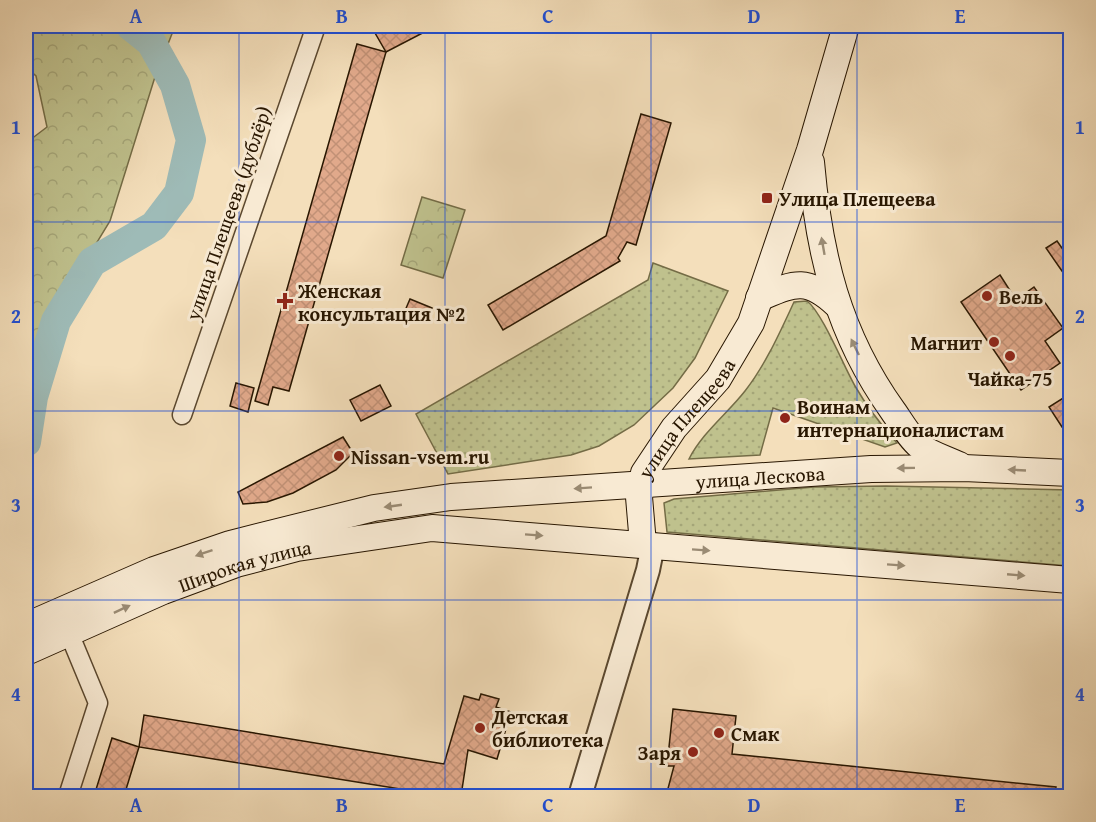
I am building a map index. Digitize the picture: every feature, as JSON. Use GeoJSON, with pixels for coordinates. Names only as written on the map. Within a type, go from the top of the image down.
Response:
{"type":"FeatureCollection","features":[{"type":"Feature","properties":{"kind":"main road","name":"улица Плещеева"},"geometry":{"type":"LineString","coordinates":[[648,544],[639,497],[644,473],[674,428],[718,379],[751,323],[810,150],[846,26]]}},
{"type":"Feature","properties":{"kind":"main road","name":"улица Плещеева"},"geometry":{"type":"LineString","coordinates":[[810,150],[817,216],[836,304],[877,389],[920,447],[964,468]]}},
{"type":"Feature","properties":{"kind":"main road","name":"улица Плещеева"},"geometry":{"type":"LineString","coordinates":[[759,298],[798,284],[817,288],[836,304]]}},
{"type":"Feature","properties":{"kind":"main road","name":"улица Лескова"},"geometry":{"type":"LineString","coordinates":[[451,497],[871,469],[964,468],[1071,473]]}},
{"type":"Feature","properties":{"kind":"main road","name":"Широкая улица"},"geometry":{"type":"LineString","coordinates":[[26,626],[154,570],[230,544],[374,508],[451,497]]}},
{"type":"Feature","properties":{"kind":"main road","name":"Широкая улица"},"geometry":{"type":"LineString","coordinates":[[26,652],[174,587],[236,564],[297,548],[421,529],[476,530],[648,544]]}},
{"type":"Feature","properties":{"kind":"main road"},"geometry":{"type":"LineString","coordinates":[[648,544],[1071,580]]}},
{"type":"Feature","properties":{"kind":"street","name":"улица Плещеева (дублёр)"},"geometry":{"type":"LineString","coordinates":[[182,416],[316,26]]}},
{"type":"Feature","properties":{"kind":"street"},"geometry":{"type":"LineString","coordinates":[[580,796],[648,570],[648,544]]}},
{"type":"Feature","properties":{"kind":"street"},"geometry":{"type":"LineString","coordinates":[[68,796],[98,703],[69,633]]}},
{"type":"Feature","properties":{"kind":"green space"},"geometry":{"type":"Polygon","coordinates":[[[26,26],[175,26],[154,80],[110,221],[46,326],[26,402],[26,143],[47,127],[36,76],[26,67],[26,26]]]}},
{"type":"Feature","properties":{"kind":"green space"},"geometry":{"type":"Polygon","coordinates":[[[422,197],[465,210],[443,278],[401,265],[422,197]]]}},
{"type":"Feature","properties":{"kind":"green space"},"geometry":{"type":"Polygon","coordinates":[[[653,263],[728,291],[695,358],[673,388],[634,425],[599,446],[571,455],[448,474],[416,414],[648,280],[653,263]]]}},
{"type":"Feature","properties":{"kind":"green space"},"geometry":{"type":"Polygon","coordinates":[[[807,301],[826,328],[860,394],[897,443],[885,447],[773,408],[760,455],[689,459],[701,441],[753,381],[794,302],[807,301]]]}},
{"type":"Feature","properties":{"kind":"green space"},"geometry":{"type":"Polygon","coordinates":[[[886,486],[1070,490],[1070,566],[667,532],[664,503],[674,499],[814,487],[886,486]]]}},
{"type":"Feature","properties":{"kind":"building"},"geometry":{"type":"Polygon","coordinates":[[[371,26],[436,26],[386,52],[371,26]]]}},
{"type":"Feature","properties":{"kind":"building"},"geometry":{"type":"Polygon","coordinates":[[[357,44],[386,52],[289,391],[273,387],[268,405],[255,401],[357,44]]]}},
{"type":"Feature","properties":{"kind":"building"},"geometry":{"type":"Polygon","coordinates":[[[641,114],[671,123],[636,245],[627,242],[618,258],[620,261],[503,330],[488,305],[606,236],[641,114]]]}},
{"type":"Feature","properties":{"kind":"building"},"geometry":{"type":"Polygon","coordinates":[[[1057,241],[1071,261],[1071,284],[1046,248],[1057,241]]]}},
{"type":"Feature","properties":{"kind":"building"},"geometry":{"type":"Polygon","coordinates":[[[1000,275],[1016,300],[1034,287],[1063,328],[1045,341],[1060,363],[1021,390],[961,302],[1000,275]]]}},
{"type":"Feature","properties":{"kind":"building"},"geometry":{"type":"Polygon","coordinates":[[[410,299],[432,308],[427,322],[404,313],[410,299]]]}},
{"type":"Feature","properties":{"kind":"building"},"geometry":{"type":"Polygon","coordinates":[[[236,383],[254,388],[248,412],[230,406],[236,383]]]}},
{"type":"Feature","properties":{"kind":"building"},"geometry":{"type":"Polygon","coordinates":[[[380,385],[391,406],[361,421],[350,400],[380,385]]]}},
{"type":"Feature","properties":{"kind":"building"},"geometry":{"type":"Polygon","coordinates":[[[1071,393],[1071,422],[1062,427],[1049,407],[1071,393]]]}},
{"type":"Feature","properties":{"kind":"building"},"geometry":{"type":"Polygon","coordinates":[[[343,437],[353,453],[336,470],[293,493],[267,502],[243,504],[238,492],[343,437]]]}},
{"type":"Feature","properties":{"kind":"building"},"geometry":{"type":"Polygon","coordinates":[[[481,694],[499,699],[496,707],[511,712],[497,759],[468,750],[461,796],[444,796],[139,747],[144,715],[444,764],[464,696],[479,700],[481,694]]]}},
{"type":"Feature","properties":{"kind":"building"},"geometry":{"type":"Polygon","coordinates":[[[673,709],[736,716],[732,754],[1056,787],[1055,796],[744,796],[703,793],[703,796],[666,796],[674,766],[667,766],[673,709]]]}},
{"type":"Feature","properties":{"kind":"building"},"geometry":{"type":"Polygon","coordinates":[[[112,738],[139,747],[124,796],[94,796],[112,738]]]}},
{"type":"Feature","properties":{"kind":"waterway"},"geometry":{"type":"LineString","coordinates":[[26,442],[33,397],[56,321],[92,262],[154,226],[179,193],[191,140],[175,85],[151,42],[131,26]]}},
{"type":"Feature","properties":{"kind":"place","name":"Улица Плещеева"},"geometry":{"type":"Point","coordinates":[767,198]}},
{"type":"Feature","properties":{"kind":"place","name":"Вель"},"geometry":{"type":"Point","coordinates":[987,296]}},
{"type":"Feature","properties":{"kind":"place","name":"Женская консультация №2"},"geometry":{"type":"Point","coordinates":[285,301]}},
{"type":"Feature","properties":{"kind":"place","name":"Магнит"},"geometry":{"type":"Point","coordinates":[994,342]}},
{"type":"Feature","properties":{"kind":"place","name":"Чайка-75"},"geometry":{"type":"Point","coordinates":[1010,356]}},
{"type":"Feature","properties":{"kind":"place","name":"Воинам интернационалистам"},"geometry":{"type":"Point","coordinates":[785,418]}},
{"type":"Feature","properties":{"kind":"place","name":"Nissan-vsem.ru"},"geometry":{"type":"Point","coordinates":[339,456]}},
{"type":"Feature","properties":{"kind":"place","name":"Детская библиотека"},"geometry":{"type":"Point","coordinates":[480,728]}},
{"type":"Feature","properties":{"kind":"place","name":"Смак"},"geometry":{"type":"Point","coordinates":[719,733]}},
{"type":"Feature","properties":{"kind":"place","name":"Заря"},"geometry":{"type":"Point","coordinates":[693,752]}}]}
